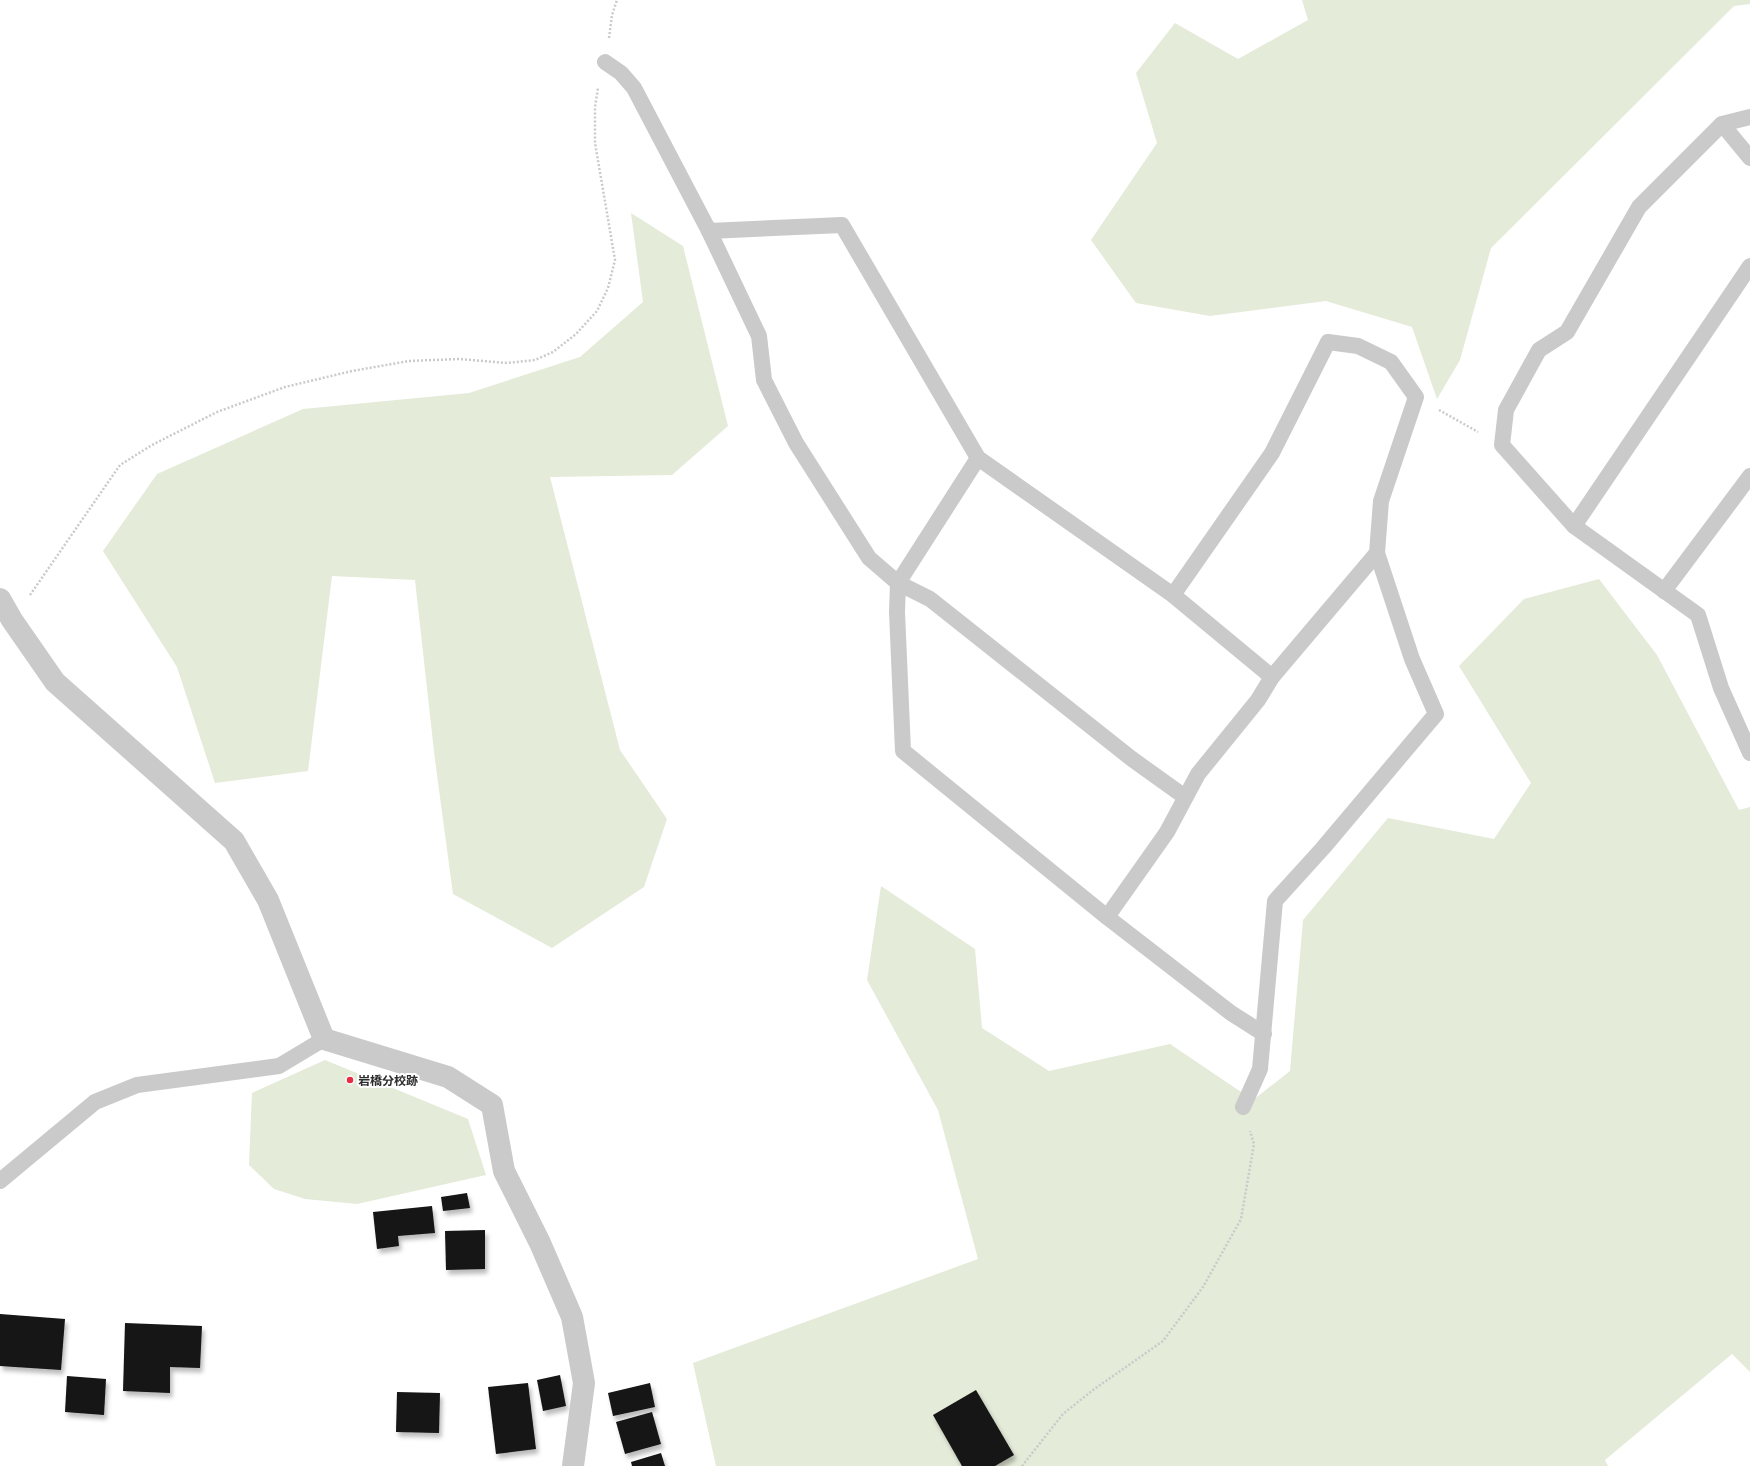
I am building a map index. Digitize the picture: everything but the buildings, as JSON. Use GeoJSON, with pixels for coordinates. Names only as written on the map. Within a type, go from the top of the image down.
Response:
{"type":"FeatureCollection","features":[{"type":"Feature","properties":{"kind":"street"},"geometry":{"type":"LineString","coordinates":[[0,599],[12,620],[55,682],[234,841],[268,900],[324,1039],[448,1078],[492,1105],[504,1171],[540,1243],[572,1317],[584,1383],[573,1466]]}},
{"type":"Feature","properties":{"kind":"lane"},"geometry":{"type":"LineString","coordinates":[[605,62],[620,73],[634,88],[709,231],[759,336],[764,380],[796,443],[869,558],[898,583],[930,599],[1132,759],[1186,797]]}},
{"type":"Feature","properties":{"kind":"lane"},"geometry":{"type":"LineString","coordinates":[[1750,118],[1722,124],[1638,207],[1566,332],[1539,350],[1506,410],[1502,445],[1574,526],[1698,616],[1721,688],[1750,753]]}},
{"type":"Feature","properties":{"kind":"lane"},"geometry":{"type":"LineString","coordinates":[[1722,124],[1750,158]]}},
{"type":"Feature","properties":{"kind":"lane"},"geometry":{"type":"LineString","coordinates":[[709,231],[842,225],[978,458],[1173,595],[1272,677]]}},
{"type":"Feature","properties":{"kind":"lane"},"geometry":{"type":"LineString","coordinates":[[1574,526],[1750,266]]}},
{"type":"Feature","properties":{"kind":"lane"},"geometry":{"type":"LineString","coordinates":[[1173,595],[1272,453],[1328,342],[1358,346],[1391,362],[1416,397],[1381,501],[1377,553],[1412,659],[1436,714],[1323,848],[1275,901],[1260,1070],[1243,1107]]}},
{"type":"Feature","properties":{"kind":"lane"},"geometry":{"type":"LineString","coordinates":[[978,458],[898,583],[897,612],[903,751],[1107,917],[1231,1014],[1264,1034]]}},
{"type":"Feature","properties":{"kind":"lane"},"geometry":{"type":"LineString","coordinates":[[1664,591],[1750,476]]}},
{"type":"Feature","properties":{"kind":"lane"},"geometry":{"type":"LineString","coordinates":[[1107,917],[1167,832],[1198,774],[1258,700],[1272,677],[1377,553]]}},
{"type":"Feature","properties":{"kind":"lane"},"geometry":{"type":"LineString","coordinates":[[0,1180],[95,1102],[137,1085],[279,1066],[324,1039]]}},
{"type":"Feature","properties":{"kind":"path"},"geometry":{"type":"LineString","coordinates":[[12,620],[120,465],[152,445],[217,412],[284,387],[352,371],[409,361],[459,359],[507,363],[535,360],[553,352],[576,334],[597,311],[608,288],[615,260],[595,143],[595,107],[600,78],[605,62],[612,15],[618,0]]}},
{"type":"Feature","properties":{"kind":"path"},"geometry":{"type":"LineString","coordinates":[[1416,397],[1502,445]]}},
{"type":"Feature","properties":{"kind":"path"},"geometry":{"type":"LineString","coordinates":[[1022,1466],[1063,1414],[1093,1390],[1163,1340],[1203,1287],[1241,1219],[1254,1144],[1243,1107]]}},
{"type":"Feature","properties":{"kind":"green space"},"geometry":{"type":"Polygon","coordinates":[[[1302,0],[1750,0],[1750,4],[1734,6],[1491,248],[1460,360],[1437,399],[1412,327],[1326,301],[1210,316],[1136,303],[1091,240],[1157,143],[1136,73],[1175,23],[1238,59],[1308,20],[1302,0]]]}},
{"type":"Feature","properties":{"kind":"green space"},"geometry":{"type":"Polygon","coordinates":[[[631,213],[683,246],[728,426],[672,475],[550,477],[620,750],[667,819],[644,887],[552,948],[453,894],[435,760],[415,580],[332,576],[308,771],[215,783],[177,667],[103,551],[157,474],[303,409],[469,393],[580,357],[643,302],[631,213]]]}},
{"type":"Feature","properties":{"kind":"green space"},"geometry":{"type":"Polygon","coordinates":[[[1599,579],[1657,655],[1739,810],[1750,807],[1750,1372],[1732,1354],[1605,1460],[1608,1466],[716,1466],[693,1363],[978,1259],[938,1110],[867,980],[881,886],[975,949],[982,1028],[1049,1071],[1170,1044],[1253,1100],[1290,1071],[1303,920],[1388,818],[1494,839],[1531,783],[1459,666],[1524,599],[1599,579]]]}},
{"type":"Feature","properties":{"kind":"green space"},"geometry":{"type":"Polygon","coordinates":[[[325,1060],[468,1119],[486,1175],[357,1204],[305,1199],[274,1189],[249,1165],[252,1093],[325,1060]]]}},
{"type":"Feature","properties":{"kind":"place","name":"岩橋分校跡"},"geometry":{"type":"Point","coordinates":[350,1080]}}]}
